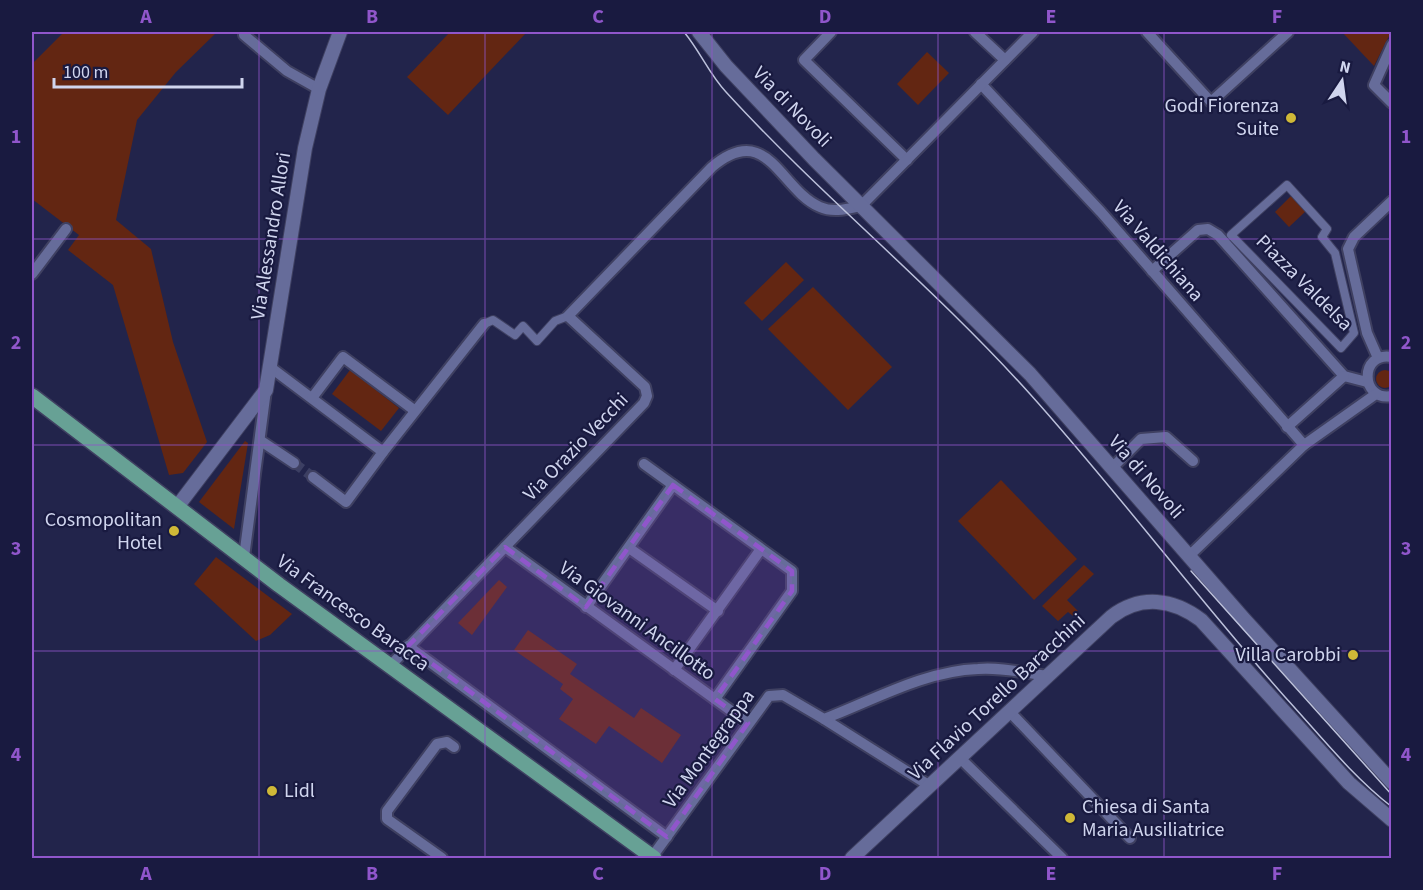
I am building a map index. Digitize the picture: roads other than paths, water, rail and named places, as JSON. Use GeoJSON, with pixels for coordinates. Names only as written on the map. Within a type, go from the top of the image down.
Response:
{"type":"FeatureCollection","features":[{"type":"Feature","properties":{"kind":"main road","name":"Via Francesco Baracca"},"geometry":{"type":"LineString","coordinates":[[32,396],[390,666],[653,858]]}},
{"type":"Feature","properties":{"kind":"street","name":"Via Alessandro Allori"},"geometry":{"type":"LineString","coordinates":[[244,557],[266,390],[298,187],[319,89],[340,32]]}},
{"type":"Feature","properties":{"kind":"street","name":"Via di Novoli"},"geometry":{"type":"LineString","coordinates":[[699,32],[726,66],[861,206],[1030,374],[1189,556],[1392,782]]}},
{"type":"Feature","properties":{"kind":"street"},"geometry":{"type":"LineString","coordinates":[[831,32],[804,60],[906,160]]}},
{"type":"Feature","properties":{"kind":"street"},"geometry":{"type":"LineString","coordinates":[[975,32],[1005,60]]}},
{"type":"Feature","properties":{"kind":"street"},"geometry":{"type":"LineString","coordinates":[[313,477],[346,502],[414,410],[484,324],[493,320],[515,335],[523,326],[537,341],[555,321],[568,316],[718,162],[739,152],[766,157],[817,206],[837,210],[861,206],[1033,32]]}},
{"type":"Feature","properties":{"kind":"street"},"geometry":{"type":"LineString","coordinates":[[1147,32],[1211,102],[1288,32]]}},
{"type":"Feature","properties":{"kind":"street"},"geometry":{"type":"LineString","coordinates":[[244,35],[287,71],[319,89]]}},
{"type":"Feature","properties":{"kind":"street"},"geometry":{"type":"LineString","coordinates":[[1392,45],[1374,85],[1392,103]]}},
{"type":"Feature","properties":{"kind":"street","name":"Via Valdichiana"},"geometry":{"type":"LineString","coordinates":[[981,84],[1152,271],[1304,445]]}},
{"type":"Feature","properties":{"kind":"street","name":"Piazza Valdelsa"},"geometry":{"type":"LineString","coordinates":[[1287,185],[1327,229],[1322,237],[1335,253],[1354,333],[1341,348],[1231,234],[1287,185]]}},
{"type":"Feature","properties":{"kind":"street"},"geometry":{"type":"LineString","coordinates":[[1378,358],[1367,333],[1348,249],[1354,237],[1392,201]]}},
{"type":"Feature","properties":{"kind":"street","name":"Piazza Valdelsa"},"geometry":{"type":"LineString","coordinates":[[1152,271],[1198,230],[1205,228],[1212,230],[1344,376]]}},
{"type":"Feature","properties":{"kind":"street"},"geometry":{"type":"LineString","coordinates":[[32,274],[66,229]]}},
{"type":"Feature","properties":{"kind":"street","name":"Via Orazio Vecchi"},"geometry":{"type":"LineString","coordinates":[[390,666],[647,399],[645,387],[568,316]]}},
{"type":"Feature","properties":{"kind":"street"},"geometry":{"type":"LineString","coordinates":[[312,398],[343,357],[414,410]]}},
{"type":"Feature","properties":{"kind":"street"},"geometry":{"type":"LineString","coordinates":[[1367,382],[1368,368],[1378,358],[1392,357]]}},
{"type":"Feature","properties":{"kind":"street"},"geometry":{"type":"LineString","coordinates":[[270,367],[383,452]]}},
{"type":"Feature","properties":{"kind":"street"},"geometry":{"type":"LineString","coordinates":[[1287,427],[1344,376],[1367,382],[1376,394]]}},
{"type":"Feature","properties":{"kind":"street","name":"Via Alessandro Allori"},"geometry":{"type":"LineString","coordinates":[[177,507],[266,390]]}},
{"type":"Feature","properties":{"kind":"street"},"geometry":{"type":"LineString","coordinates":[[1189,556],[1304,445],[1376,394],[1392,396]]}},
{"type":"Feature","properties":{"kind":"street"},"geometry":{"type":"LineString","coordinates":[[1112,468],[1141,439],[1166,437],[1193,461]]}},
{"type":"Feature","properties":{"kind":"street"},"geometry":{"type":"LineString","coordinates":[[261,441],[294,463]]}},
{"type":"Feature","properties":{"kind":"street"},"geometry":{"type":"LineString","coordinates":[[644,464],[792,571],[792,591],[715,699]]}},
{"type":"Feature","properties":{"kind":"street"},"geometry":{"type":"LineString","coordinates":[[586,607],[673,485]]}},
{"type":"Feature","properties":{"kind":"street","name":"Via Giovanni Ancillotto"},"geometry":{"type":"LineString","coordinates":[[505,548],[747,723]]}},
{"type":"Feature","properties":{"kind":"street"},"geometry":{"type":"LineString","coordinates":[[628,548],[718,611]]}},
{"type":"Feature","properties":{"kind":"street"},"geometry":{"type":"LineString","coordinates":[[674,670],[761,549]]}},
{"type":"Feature","properties":{"kind":"street","name":"Via Flavio Torello Baracchini"},"geometry":{"type":"LineString","coordinates":[[852,858],[1114,614],[1125,608],[1154,601],[1184,609],[1207,625],[1327,759],[1392,820]]}},
{"type":"Feature","properties":{"kind":"street","name":"Via Francesco Baracca"},"geometry":{"type":"LineString","coordinates":[[408,646],[667,837]]}},
{"type":"Feature","properties":{"kind":"street"},"geometry":{"type":"LineString","coordinates":[[824,719],[929,677],[949,672],[981,668],[1048,676]]}},
{"type":"Feature","properties":{"kind":"street","name":"Via Montegrappa"},"geometry":{"type":"LineString","coordinates":[[653,858],[766,699],[776,694],[787,697],[824,719]]}},
{"type":"Feature","properties":{"kind":"street"},"geometry":{"type":"LineString","coordinates":[[1009,711],[1130,838]]}},
{"type":"Feature","properties":{"kind":"street"},"geometry":{"type":"LineString","coordinates":[[824,719],[930,786]]}},
{"type":"Feature","properties":{"kind":"street"},"geometry":{"type":"LineString","coordinates":[[442,858],[387,819],[387,811],[437,744],[447,742],[454,747]]}},
{"type":"Feature","properties":{"kind":"street"},"geometry":{"type":"LineString","coordinates":[[960,758],[1062,858]]}},
{"type":"Feature","properties":{"kind":"tunnel"},"geometry":{"type":"LineString","coordinates":[[294,463],[313,477]]}},
{"type":"Feature","properties":{"kind":"tram line"},"geometry":{"type":"LineString","coordinates":[[684,32],[720,85],[763,131],[956,317],[1030,394],[1285,697],[1349,768],[1392,807]]}},
{"type":"Feature","properties":{"kind":"tram line"},"geometry":{"type":"LineString","coordinates":[[1191,571],[1392,795]]}},
{"type":"Feature","properties":{"kind":"place","name":"Godi Fiorenza Suite"},"geometry":{"type":"Point","coordinates":[1291,118]}},
{"type":"Feature","properties":{"kind":"place","name":"Cosmopolitan Hotel"},"geometry":{"type":"Point","coordinates":[174,531]}},
{"type":"Feature","properties":{"kind":"place","name":"Villa Carobbi"},"geometry":{"type":"Point","coordinates":[1353,655]}},
{"type":"Feature","properties":{"kind":"place","name":"Lidl"},"geometry":{"type":"Point","coordinates":[272,791]}},
{"type":"Feature","properties":{"kind":"place","name":"Chiesa di Santa Maria Ausiliatrice"},"geometry":{"type":"Point","coordinates":[1070,818]}}]}
